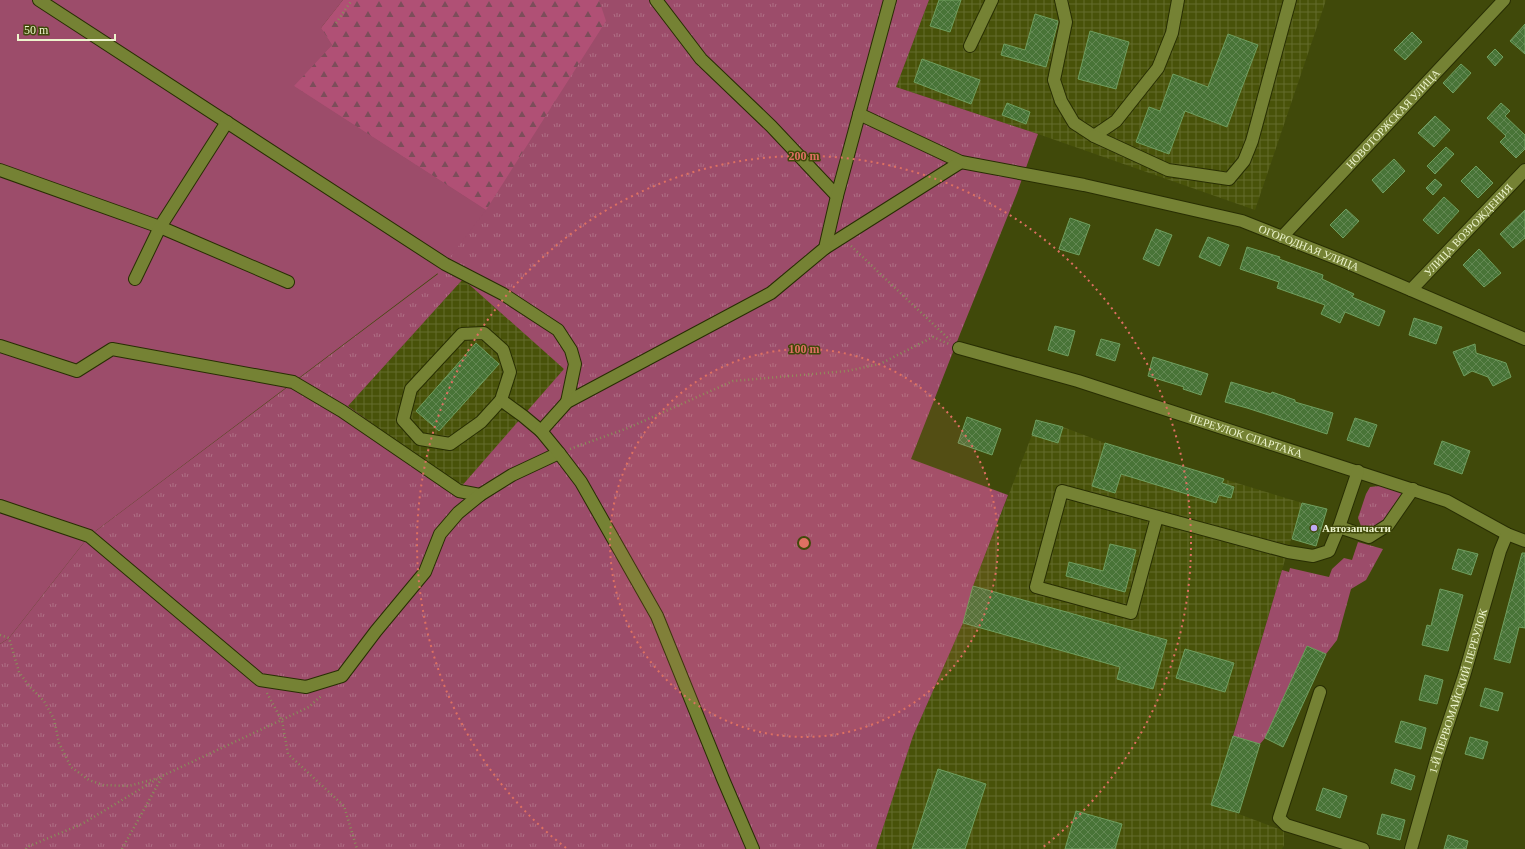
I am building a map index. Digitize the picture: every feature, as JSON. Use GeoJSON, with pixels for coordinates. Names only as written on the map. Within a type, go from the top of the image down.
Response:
{"type":"FeatureCollection","features":[{"type":"Feature","properties":{"kind":"street"},"geometry":{"type":"LineString","coordinates":[[39,0],[445,264],[503,294],[558,330],[571,350],[575,364],[567,402]]}},
{"type":"Feature","properties":{"kind":"street"},"geometry":{"type":"LineString","coordinates":[[656,0],[701,59],[771,126],[837,196]]}},
{"type":"Feature","properties":{"kind":"street"},"geometry":{"type":"LineString","coordinates":[[825,248],[837,196],[890,0]]}},
{"type":"Feature","properties":{"kind":"street"},"geometry":{"type":"LineString","coordinates":[[970,46],[992,0]]}},
{"type":"Feature","properties":{"kind":"street"},"geometry":{"type":"LineString","coordinates":[[1061,0],[1066,22],[1054,80],[1061,101],[1074,123],[1094,136],[1168,170],[1229,179],[1244,161],[1252,141],[1290,0]]}},
{"type":"Feature","properties":{"kind":"street"},"geometry":{"type":"LineString","coordinates":[[1094,136],[1116,121],[1158,68],[1172,33],[1178,0]]}},
{"type":"Feature","properties":{"kind":"street","name":"НОВОТОРЖСКАЯ УЛИЦА"},"geometry":{"type":"LineString","coordinates":[[1282,237],[1504,0]]}},
{"type":"Feature","properties":{"kind":"street","name":"ОГОРОДНАЯ УЛИЦА"},"geometry":{"type":"LineString","coordinates":[[859,114],[962,162],[1084,185],[1242,222],[1282,237],[1525,338]]}},
{"type":"Feature","properties":{"kind":"street"},"geometry":{"type":"LineString","coordinates":[[135,279],[160,227],[227,122]]}},
{"type":"Feature","properties":{"kind":"street"},"geometry":{"type":"LineString","coordinates":[[541,432],[567,402],[771,293],[825,248],[962,162]]}},
{"type":"Feature","properties":{"kind":"street"},"geometry":{"type":"LineString","coordinates":[[0,170],[160,227],[288,282]]}},
{"type":"Feature","properties":{"kind":"street","name":"УЛИЦА ВОЗРОЖДЕНИЯ"},"geometry":{"type":"LineString","coordinates":[[1411,290],[1525,170]]}},
{"type":"Feature","properties":{"kind":"street"},"geometry":{"type":"LineString","coordinates":[[484,333],[503,350],[510,372],[501,400],[481,422],[450,444],[420,439],[403,420],[411,389],[462,334],[484,333]]}},
{"type":"Feature","properties":{"kind":"street"},"geometry":{"type":"LineString","coordinates":[[0,346],[77,371],[112,349],[293,382],[342,412],[459,491],[480,495]]}},
{"type":"Feature","properties":{"kind":"street","name":"ПЕРЕУЛОК СПАРТАКА"},"geometry":{"type":"LineString","coordinates":[[959,348],[1078,381],[1447,500],[1507,534],[1525,541]]}},
{"type":"Feature","properties":{"kind":"street"},"geometry":{"type":"LineString","coordinates":[[501,400],[523,416],[541,432],[559,452],[581,482],[657,616],[753,849]]}},
{"type":"Feature","properties":{"kind":"street"},"geometry":{"type":"LineString","coordinates":[[0,506],[89,536],[260,680],[306,687],[342,676],[376,631],[425,572],[440,534],[458,513],[480,495],[512,475],[559,452]]}},
{"type":"Feature","properties":{"kind":"street"},"geometry":{"type":"LineString","coordinates":[[1157,517],[1131,613],[1036,587],[1062,491],[1288,552],[1313,556],[1329,551],[1339,527],[1358,471]]}},
{"type":"Feature","properties":{"kind":"street"},"geometry":{"type":"LineString","coordinates":[[1339,527],[1369,537],[1388,526],[1413,489]]}},
{"type":"Feature","properties":{"kind":"street","name":"1-Й ПЕРВОМАЙСКИЙ ПЕРЕУЛОК"},"geometry":{"type":"LineString","coordinates":[[1411,849],[1437,756],[1464,676],[1500,551],[1507,534]]}},
{"type":"Feature","properties":{"kind":"street"},"geometry":{"type":"LineString","coordinates":[[1320,692],[1279,818],[1286,825],[1363,849]]}},
{"type":"Feature","properties":{"kind":"path"},"geometry":{"type":"LineString","coordinates":[[336,23],[352,0]]}},
{"type":"Feature","properties":{"kind":"path"},"geometry":{"type":"LineString","coordinates":[[842,237],[959,348]]}},
{"type":"Feature","properties":{"kind":"path"},"geometry":{"type":"LineString","coordinates":[[559,452],[628,428],[732,380],[847,371],[880,364],[932,337],[959,348]]}},
{"type":"Feature","properties":{"kind":"path"},"geometry":{"type":"LineString","coordinates":[[0,635],[9,638],[19,672],[29,686],[44,701],[54,719],[59,743],[71,767],[89,780],[103,785],[129,786],[162,776]]}},
{"type":"Feature","properties":{"kind":"path"},"geometry":{"type":"LineString","coordinates":[[260,680],[282,721],[288,754],[344,806],[357,849]]}},
{"type":"Feature","properties":{"kind":"path"},"geometry":{"type":"LineString","coordinates":[[26,849],[27,847],[82,824],[162,776],[282,721],[309,707],[326,692]]}},
{"type":"Feature","properties":{"kind":"path"},"geometry":{"type":"LineString","coordinates":[[122,849],[162,776]]}},
{"type":"Feature","properties":{"kind":"shaded area"},"geometry":{"type":"Polygon","coordinates":[[[929,0],[1326,0],[1255,210],[1038,134],[896,87],[929,0]]]}},
{"type":"Feature","properties":{"kind":"shaded area"},"geometry":{"type":"Polygon","coordinates":[[[463,279],[565,369],[460,488],[348,406],[463,279]]]}},
{"type":"Feature","properties":{"kind":"shaded area"},"geometry":{"type":"Polygon","coordinates":[[[1036,420],[1063,427],[1105,443],[1302,503],[1212,804],[1284,831],[1284,845],[1282,849],[876,849],[913,736],[963,623],[973,586],[1032,435],[1036,420]]]}},
{"type":"Feature","properties":{"kind":"green space"},"geometry":{"type":"Polygon","coordinates":[[[0,0],[343,0],[321,28],[332,45],[294,86],[486,210],[438,273],[89,536],[9,638],[0,644],[0,0]]]}},
{"type":"Feature","properties":{"kind":"green space"},"geometry":{"type":"Polygon","coordinates":[[[343,0],[929,0],[896,87],[1038,134],[1017,193],[911,459],[1008,495],[973,586],[963,623],[913,736],[876,849],[0,849],[0,644],[9,638],[89,536],[438,274],[293,86],[321,28],[343,0]],[[463,279],[348,406],[460,488],[564,369],[463,279]]]}},
{"type":"Feature","properties":{"kind":"green space"},"geometry":{"type":"Polygon","coordinates":[[[343,0],[599,0],[606,21],[486,210],[293,86],[332,45],[321,28],[343,0]]]}},
{"type":"Feature","properties":{"kind":"green space"},"geometry":{"type":"Polygon","coordinates":[[[1380,486],[1404,493],[1384,521],[1371,529],[1361,526],[1358,518],[1366,494],[1370,487],[1380,486]]]}},
{"type":"Feature","properties":{"kind":"green space"},"geometry":{"type":"Polygon","coordinates":[[[1358,542],[1383,549],[1366,580],[1351,589],[1337,640],[1326,654],[1307,646],[1265,738],[1260,744],[1233,736],[1282,570],[1289,572],[1290,568],[1329,577],[1332,569],[1344,558],[1352,560],[1358,542]]]}},
{"type":"Feature","properties":{"kind":"building"},"geometry":{"type":"Polygon","coordinates":[[[939,0],[961,0],[950,32],[930,26],[939,0]]]}},
{"type":"Feature","properties":{"kind":"building"},"geometry":{"type":"Polygon","coordinates":[[[1035,14],[1058,21],[1046,67],[1001,55],[1004,44],[1025,50],[1035,14]]]}},
{"type":"Feature","properties":{"kind":"building"},"geometry":{"type":"Polygon","coordinates":[[[1525,24],[1525,54],[1510,41],[1525,24]]]}},
{"type":"Feature","properties":{"kind":"building"},"geometry":{"type":"Polygon","coordinates":[[[1090,31],[1129,42],[1116,89],[1078,79],[1090,31]]]}},
{"type":"Feature","properties":{"kind":"building"},"geometry":{"type":"Polygon","coordinates":[[[1412,32],[1422,42],[1405,60],[1394,50],[1412,32]]]}},
{"type":"Feature","properties":{"kind":"building"},"geometry":{"type":"Polygon","coordinates":[[[1228,34],[1258,45],[1227,127],[1185,111],[1169,154],[1136,142],[1149,107],[1160,111],[1173,74],[1208,87],[1228,34]]]}},
{"type":"Feature","properties":{"kind":"building"},"geometry":{"type":"Polygon","coordinates":[[[1495,49],[1503,57],[1495,66],[1487,57],[1495,49]]]}},
{"type":"Feature","properties":{"kind":"building"},"geometry":{"type":"Polygon","coordinates":[[[922,59],[980,80],[971,104],[914,82],[922,59]]]}},
{"type":"Feature","properties":{"kind":"building"},"geometry":{"type":"Polygon","coordinates":[[[1461,64],[1471,73],[1453,93],[1443,83],[1461,64]]]}},
{"type":"Feature","properties":{"kind":"building"},"geometry":{"type":"Polygon","coordinates":[[[1007,103],[1030,112],[1026,124],[1002,115],[1007,103]]]}},
{"type":"Feature","properties":{"kind":"building"},"geometry":{"type":"Polygon","coordinates":[[[1501,103],[1510,111],[1505,116],[1525,135],[1525,149],[1516,158],[1500,142],[1506,136],[1487,118],[1501,103]]]}},
{"type":"Feature","properties":{"kind":"building"},"geometry":{"type":"Polygon","coordinates":[[[1435,116],[1450,130],[1434,147],[1418,133],[1435,116]]]}},
{"type":"Feature","properties":{"kind":"building"},"geometry":{"type":"Polygon","coordinates":[[[1446,147],[1454,154],[1435,174],[1427,166],[1446,147]]]}},
{"type":"Feature","properties":{"kind":"building"},"geometry":{"type":"Polygon","coordinates":[[[1394,159],[1405,171],[1383,193],[1372,180],[1394,159]]]}},
{"type":"Feature","properties":{"kind":"building"},"geometry":{"type":"Polygon","coordinates":[[[1476,166],[1493,183],[1478,198],[1461,181],[1476,166]]]}},
{"type":"Feature","properties":{"kind":"building"},"geometry":{"type":"Polygon","coordinates":[[[1435,179],[1442,185],[1433,195],[1426,188],[1435,179]]]}},
{"type":"Feature","properties":{"kind":"building"},"geometry":{"type":"Polygon","coordinates":[[[1444,197],[1459,211],[1438,234],[1423,220],[1444,197]]]}},
{"type":"Feature","properties":{"kind":"building"},"geometry":{"type":"Polygon","coordinates":[[[1346,209],[1359,221],[1343,238],[1330,225],[1346,209]]]}},
{"type":"Feature","properties":{"kind":"building"},"geometry":{"type":"Polygon","coordinates":[[[1525,210],[1525,238],[1513,248],[1500,234],[1525,210]]]}},
{"type":"Feature","properties":{"kind":"building"},"geometry":{"type":"Polygon","coordinates":[[[1070,218],[1090,225],[1079,255],[1059,249],[1070,218]]]}},
{"type":"Feature","properties":{"kind":"building"},"geometry":{"type":"Polygon","coordinates":[[[1156,229],[1172,235],[1159,266],[1143,259],[1156,229]]]}},
{"type":"Feature","properties":{"kind":"building"},"geometry":{"type":"Polygon","coordinates":[[[1208,237],[1229,245],[1220,266],[1199,257],[1208,237]]]}},
{"type":"Feature","properties":{"kind":"building"},"geometry":{"type":"Polygon","coordinates":[[[1247,247],[1280,257],[1279,259],[1323,275],[1322,279],[1354,294],[1352,297],[1385,311],[1379,326],[1345,312],[1340,323],[1321,314],[1325,305],[1277,288],[1279,282],[1240,269],[1247,247]]]}},
{"type":"Feature","properties":{"kind":"building"},"geometry":{"type":"Polygon","coordinates":[[[1479,249],[1501,273],[1484,287],[1463,265],[1479,249]]]}},
{"type":"Feature","properties":{"kind":"building"},"geometry":{"type":"Polygon","coordinates":[[[1414,318],[1442,327],[1436,344],[1409,335],[1414,318]]]}},
{"type":"Feature","properties":{"kind":"building"},"geometry":{"type":"Polygon","coordinates":[[[1055,326],[1075,331],[1068,356],[1048,350],[1055,326]]]}},
{"type":"Feature","properties":{"kind":"building"},"geometry":{"type":"Polygon","coordinates":[[[1101,339],[1120,344],[1115,361],[1096,355],[1101,339]]]}},
{"type":"Feature","properties":{"kind":"building"},"geometry":{"type":"Polygon","coordinates":[[[476,343],[499,364],[439,431],[416,411],[476,343]]]}},
{"type":"Feature","properties":{"kind":"building"},"geometry":{"type":"Polygon","coordinates":[[[1475,344],[1476,353],[1506,363],[1511,377],[1493,386],[1488,377],[1472,371],[1464,376],[1453,352],[1475,344]]]}},
{"type":"Feature","properties":{"kind":"building"},"geometry":{"type":"Polygon","coordinates":[[[1153,357],[1208,374],[1201,395],[1183,389],[1184,387],[1148,376],[1153,357]]]}},
{"type":"Feature","properties":{"kind":"building"},"geometry":{"type":"Polygon","coordinates":[[[1231,382],[1271,394],[1272,392],[1295,400],[1295,402],[1333,413],[1327,434],[1225,402],[1231,382]]]}},
{"type":"Feature","properties":{"kind":"building"},"geometry":{"type":"Polygon","coordinates":[[[967,417],[1001,429],[992,455],[958,443],[967,417]]]}},
{"type":"Feature","properties":{"kind":"building"},"geometry":{"type":"Polygon","coordinates":[[[1355,418],[1377,425],[1369,447],[1347,440],[1355,418]]]}},
{"type":"Feature","properties":{"kind":"building"},"geometry":{"type":"Polygon","coordinates":[[[1036,420],[1063,427],[1058,443],[1032,435],[1036,420]]]}},
{"type":"Feature","properties":{"kind":"building"},"geometry":{"type":"Polygon","coordinates":[[[1442,441],[1470,451],[1462,474],[1434,464],[1442,441]]]}},
{"type":"Feature","properties":{"kind":"building"},"geometry":{"type":"Polygon","coordinates":[[[1105,443],[1224,479],[1222,483],[1234,487],[1231,498],[1219,495],[1216,503],[1121,474],[1115,493],[1092,486],[1105,443]]]}},
{"type":"Feature","properties":{"kind":"building"},"geometry":{"type":"Polygon","coordinates":[[[1302,503],[1327,509],[1316,546],[1292,539],[1302,503]]]}},
{"type":"Feature","properties":{"kind":"building"},"geometry":{"type":"Polygon","coordinates":[[[1110,544],[1136,550],[1125,592],[1066,576],[1069,562],[1103,571],[1110,544]]]}},
{"type":"Feature","properties":{"kind":"building"},"geometry":{"type":"Polygon","coordinates":[[[1458,549],[1478,554],[1471,575],[1452,569],[1458,549]]]}},
{"type":"Feature","properties":{"kind":"building"},"geometry":{"type":"Polygon","coordinates":[[[1522,553],[1525,553],[1525,628],[1519,627],[1510,663],[1494,659],[1522,553]]]}},
{"type":"Feature","properties":{"kind":"building"},"geometry":{"type":"Polygon","coordinates":[[[973,586],[1167,640],[1153,689],[1117,679],[1120,667],[963,623],[973,586]]]}},
{"type":"Feature","properties":{"kind":"building"},"geometry":{"type":"Polygon","coordinates":[[[1440,589],[1463,595],[1448,651],[1422,645],[1427,625],[1431,626],[1440,589]]]}},
{"type":"Feature","properties":{"kind":"building"},"geometry":{"type":"Polygon","coordinates":[[[1307,646],[1326,654],[1283,747],[1265,738],[1307,646]]]}},
{"type":"Feature","properties":{"kind":"building"},"geometry":{"type":"Polygon","coordinates":[[[1185,649],[1234,663],[1225,692],[1176,678],[1185,649]]]}},
{"type":"Feature","properties":{"kind":"building"},"geometry":{"type":"Polygon","coordinates":[[[1425,675],[1443,680],[1437,704],[1419,700],[1425,675]]]}},
{"type":"Feature","properties":{"kind":"building"},"geometry":{"type":"Polygon","coordinates":[[[1485,688],[1503,693],[1498,711],[1480,706],[1485,688]]]}},
{"type":"Feature","properties":{"kind":"building"},"geometry":{"type":"Polygon","coordinates":[[[1401,721],[1426,728],[1421,749],[1395,742],[1401,721]]]}},
{"type":"Feature","properties":{"kind":"building"},"geometry":{"type":"Polygon","coordinates":[[[1233,736],[1260,744],[1239,813],[1211,805],[1233,736]]]}},
{"type":"Feature","properties":{"kind":"building"},"geometry":{"type":"Polygon","coordinates":[[[1470,737],[1488,742],[1483,759],[1465,754],[1470,737]]]}},
{"type":"Feature","properties":{"kind":"building"},"geometry":{"type":"Polygon","coordinates":[[[938,769],[986,784],[965,849],[912,849],[938,769]]]}},
{"type":"Feature","properties":{"kind":"building"},"geometry":{"type":"Polygon","coordinates":[[[1395,769],[1415,776],[1411,790],[1391,783],[1395,769]]]}},
{"type":"Feature","properties":{"kind":"building"},"geometry":{"type":"Polygon","coordinates":[[[1323,788],[1347,796],[1340,818],[1316,810],[1323,788]]]}},
{"type":"Feature","properties":{"kind":"building"},"geometry":{"type":"Polygon","coordinates":[[[1076,811],[1122,824],[1115,849],[1065,849],[1076,811]]]}},
{"type":"Feature","properties":{"kind":"building"},"geometry":{"type":"Polygon","coordinates":[[[1382,814],[1405,820],[1400,840],[1377,834],[1382,814]]]}},
{"type":"Feature","properties":{"kind":"building"},"geometry":{"type":"Polygon","coordinates":[[[1448,835],[1468,841],[1466,849],[1444,849],[1448,835]]]}},
{"type":"Feature","properties":{"kind":"place","name":"Автозапчасти"},"geometry":{"type":"Point","coordinates":[1314,528]}}]}
